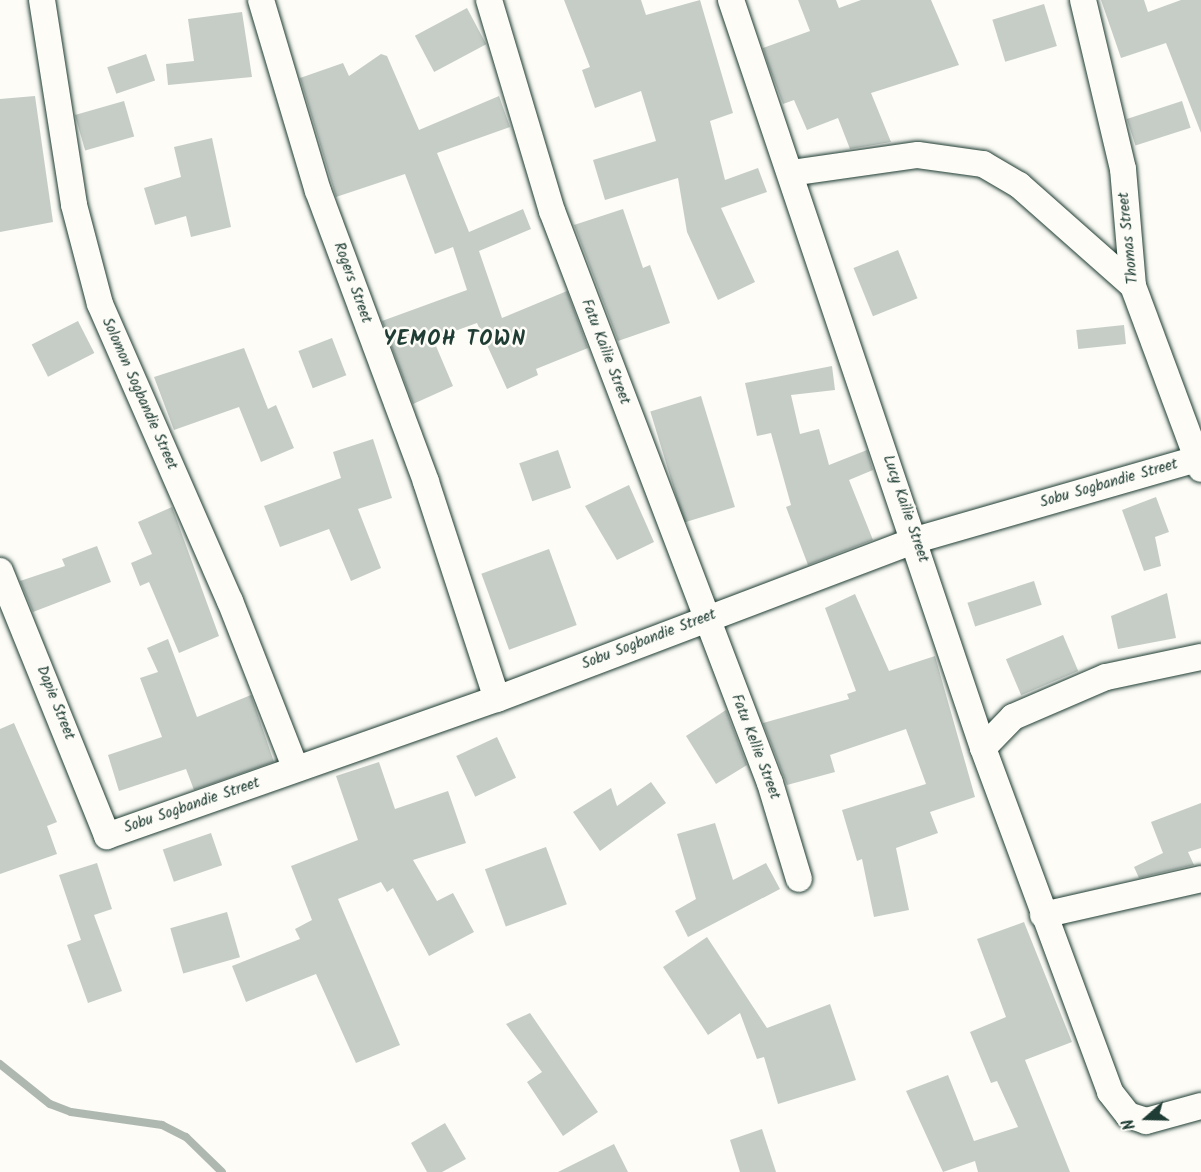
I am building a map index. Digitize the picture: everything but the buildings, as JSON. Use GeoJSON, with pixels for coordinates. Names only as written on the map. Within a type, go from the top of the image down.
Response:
{"type":"FeatureCollection","features":[{"type":"Feature","properties":{"kind":"street","name":"Solomon Sogbandie Street"},"geometry":{"type":"LineString","coordinates":[[42,0],[74,205],[100,304],[230,601],[296,770]]}},
{"type":"Feature","properties":{"kind":"street","name":"Rogers Street"},"geometry":{"type":"LineString","coordinates":[[261,0],[318,191],[426,482],[497,699]]}},
{"type":"Feature","properties":{"kind":"street","name":"Fatu Kailie Street"},"geometry":{"type":"LineString","coordinates":[[489,0],[552,211],[705,617]]}},
{"type":"Feature","properties":{"kind":"street","name":"Lucy Kailie Street"},"geometry":{"type":"LineString","coordinates":[[731,0],[916,540],[983,748],[1079,1019],[1110,1092],[1128,1115],[1146,1121],[1201,1106]]}},
{"type":"Feature","properties":{"kind":"street","name":"Thomas Street"},"geometry":{"type":"LineString","coordinates":[[1083,0],[1123,169],[1133,286],[1198,464]]}},
{"type":"Feature","properties":{"kind":"street"},"geometry":{"type":"LineString","coordinates":[[790,173],[918,155],[983,164],[1019,184],[1133,286]]}},
{"type":"Feature","properties":{"kind":"street","name":"Sobu Sogbandie Street"},"geometry":{"type":"LineString","coordinates":[[107,836],[497,699],[705,617],[916,540],[1198,464]]}},
{"type":"Feature","properties":{"kind":"street","name":"Dapie Street"},"geometry":{"type":"LineString","coordinates":[[0,571],[107,836]]}},
{"type":"Feature","properties":{"kind":"street","name":"Fatu Kellie Street"},"geometry":{"type":"LineString","coordinates":[[705,617],[771,783],[799,879]]}},
{"type":"Feature","properties":{"kind":"street"},"geometry":{"type":"LineString","coordinates":[[983,748],[1013,717],[1106,677],[1201,657]]}},
{"type":"Feature","properties":{"kind":"street"},"geometry":{"type":"LineString","coordinates":[[1043,915],[1201,879]]}},
{"type":"Feature","properties":{"kind":"waterway"},"geometry":{"type":"LineString","coordinates":[[0,1064],[50,1104],[71,1112],[162,1125],[186,1137],[222,1172]]}},
{"type":"Feature","properties":{"kind":"district","name":"YEMOH TOWN"},"geometry":{"type":"Point","coordinates":[455,340]}}]}
